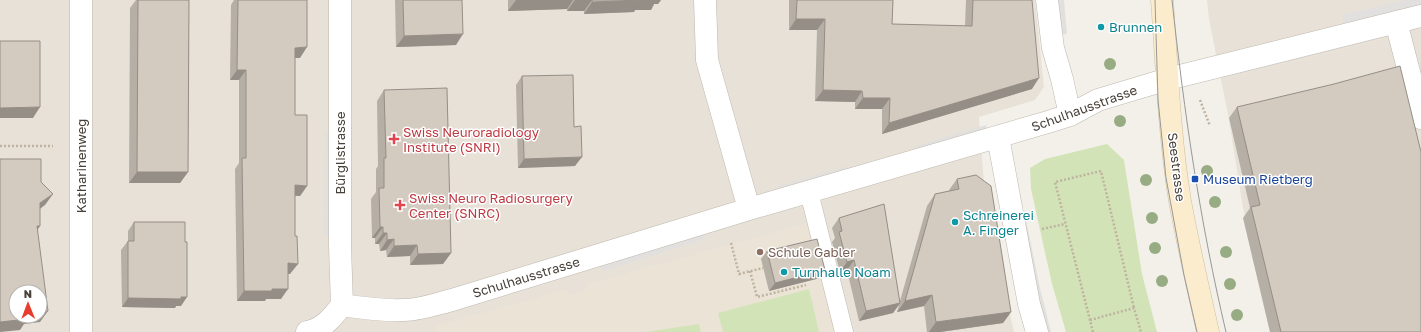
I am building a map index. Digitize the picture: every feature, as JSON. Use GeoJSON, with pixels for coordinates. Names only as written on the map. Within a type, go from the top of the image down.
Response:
{"type":"FeatureCollection","features":[{"type":"Feature","properties":{"kind":"street","name":"Katharinenweg"},"geometry":{"type":"LineString","coordinates":[[81,0],[81,332]]}},
{"type":"Feature","properties":{"kind":"street","name":"Bürglistrasse"},"geometry":{"type":"LineString","coordinates":[[340,0],[340,246],[342,306]]}},
{"type":"Feature","properties":{"kind":"street"},"geometry":{"type":"LineString","coordinates":[[705,0],[707,60],[749,209]]}},
{"type":"Feature","properties":{"kind":"street"},"geometry":{"type":"LineString","coordinates":[[1047,0],[1052,48],[1062,79],[1070,115]]}},
{"type":"Feature","properties":{"kind":"street","name":"Seestrasse"},"geometry":{"type":"LineString","coordinates":[[1162,0],[1173,143],[1180,200],[1208,332]]}},
{"type":"Feature","properties":{"kind":"street","name":"Schulhausstrasse"},"geometry":{"type":"LineString","coordinates":[[342,306],[404,310],[471,294],[749,209],[1070,115],[1098,100],[1168,79],[1421,16]]}},
{"type":"Feature","properties":{"kind":"street"},"geometry":{"type":"LineString","coordinates":[[1396,22],[1421,118]]}},
{"type":"Feature","properties":{"kind":"street"},"geometry":{"type":"LineString","coordinates":[[998,137],[1029,304],[1037,332]]}},
{"type":"Feature","properties":{"kind":"street"},"geometry":{"type":"LineString","coordinates":[[307,332],[316,330],[329,321],[342,306]]}},
{"type":"Feature","properties":{"kind":"lane"},"geometry":{"type":"LineString","coordinates":[[809,192],[844,332]]}},
{"type":"Feature","properties":{"kind":"path"},"geometry":{"type":"LineString","coordinates":[[0,146],[81,146]]}},
{"type":"Feature","properties":{"kind":"path"},"geometry":{"type":"LineString","coordinates":[[1093,332],[1055,182],[1101,171],[1141,332]]}},
{"type":"Feature","properties":{"kind":"path"},"geometry":{"type":"LineString","coordinates":[[1035,231],[1065,224]]}},
{"type":"Feature","properties":{"kind":"path"},"geometry":{"type":"LineString","coordinates":[[730,238],[739,274],[763,268]]}},
{"type":"Feature","properties":{"kind":"path"},"geometry":{"type":"LineString","coordinates":[[750,271],[757,297],[806,285]]}},
{"type":"Feature","properties":{"kind":"path"},"geometry":{"type":"LineString","coordinates":[[1090,320],[1134,308]]}},
{"type":"Feature","properties":{"kind":"shaded area"},"geometry":{"type":"Polygon","coordinates":[[[0,0],[1035,0],[1044,87],[1035,100],[979,117],[985,198],[1014,332],[0,332],[0,0]]]}},
{"type":"Feature","properties":{"kind":"shaded area"},"geometry":{"type":"Polygon","coordinates":[[[1055,0],[1064,0],[1067,34],[1058,35],[1055,0]]]}},
{"type":"Feature","properties":{"kind":"shaded area"},"geometry":{"type":"Polygon","coordinates":[[[1207,0],[1421,0],[1421,332],[1270,332],[1253,260],[1229,120],[1209,19],[1207,0]]]}},
{"type":"Feature","properties":{"kind":"shaded area"},"geometry":{"type":"Polygon","coordinates":[[[1405,0],[1421,0],[1421,6],[1344,24],[1342,15],[1405,0]]]}},
{"type":"Feature","properties":{"kind":"shaded area"},"geometry":{"type":"Polygon","coordinates":[[[986,125],[989,134],[917,156],[915,146],[986,125]]]}},
{"type":"Feature","properties":{"kind":"shaded area"},"geometry":{"type":"Polygon","coordinates":[[[325,133],[334,133],[333,235],[324,235],[325,133]]]}},
{"type":"Feature","properties":{"kind":"shaded area"},"geometry":{"type":"Polygon","coordinates":[[[848,166],[851,175],[782,196],[779,186],[848,166]]]}},
{"type":"Feature","properties":{"kind":"shaded area"},"geometry":{"type":"Polygon","coordinates":[[[1026,220],[1051,332],[1043,332],[1017,221],[1026,220]]]}},
{"type":"Feature","properties":{"kind":"shaded area","name":"Schule Gabler"},"geometry":{"type":"Polygon","coordinates":[[[808,223],[835,332],[433,332],[435,326],[565,290],[571,295],[584,292],[588,284],[808,223]]]}},
{"type":"Feature","properties":{"kind":"shaded area"},"geometry":{"type":"Polygon","coordinates":[[[703,230],[705,239],[603,271],[599,262],[703,230]]]}},
{"type":"Feature","properties":{"kind":"green space"},"geometry":{"type":"Polygon","coordinates":[[[1107,144],[1124,160],[1142,274],[1157,332],[1066,332],[1052,284],[1031,189],[1030,168],[1045,159],[1107,144]]]}},
{"type":"Feature","properties":{"kind":"green space"},"geometry":{"type":"Polygon","coordinates":[[[809,289],[819,332],[723,332],[718,313],[809,289]]]}},
{"type":"Feature","properties":{"kind":"green space"},"geometry":{"type":"Polygon","coordinates":[[[699,324],[701,332],[646,332],[699,324]]]}},
{"type":"Feature","properties":{"kind":"building"},"geometry":{"type":"Polygon","coordinates":[[[138,0],[189,0],[188,172],[137,172],[138,0]]]}},
{"type":"Feature","properties":{"kind":"building"},"geometry":{"type":"Polygon","coordinates":[[[238,0],[307,0],[307,47],[295,48],[295,115],[307,115],[307,186],[295,185],[295,236],[297,236],[298,264],[288,263],[288,289],[272,289],[272,291],[244,291],[242,158],[246,158],[246,70],[237,70],[238,0]]]}},
{"type":"Feature","properties":{"kind":"building"},"geometry":{"type":"Polygon","coordinates":[[[403,0],[462,0],[463,34],[404,36],[403,0]]]}},
{"type":"Feature","properties":{"kind":"building"},"geometry":{"type":"Polygon","coordinates":[[[592,0],[642,0],[592,2],[592,0]]]}},
{"type":"Feature","properties":{"kind":"building"},"geometry":{"type":"Polygon","coordinates":[[[797,0],[893,0],[892,24],[972,26],[973,0],[1032,0],[1039,78],[889,123],[890,98],[863,98],[862,91],[823,90],[825,19],[796,19],[797,0]]]}},
{"type":"Feature","properties":{"kind":"building"},"geometry":{"type":"Polygon","coordinates":[[[0,41],[40,41],[40,107],[0,108],[0,41]]]}},
{"type":"Feature","properties":{"kind":"building"},"geometry":{"type":"Polygon","coordinates":[[[1400,66],[1421,152],[1421,332],[1281,332],[1251,207],[1260,205],[1237,107],[1334,84],[1400,66]]]}},
{"type":"Feature","properties":{"kind":"building"},"geometry":{"type":"Polygon","coordinates":[[[573,75],[574,127],[581,126],[582,157],[524,159],[522,76],[573,75]]]}},
{"type":"Feature","properties":{"kind":"building"},"geometry":{"type":"Polygon","coordinates":[[[447,88],[451,253],[418,254],[417,245],[394,246],[394,239],[387,240],[387,233],[383,233],[383,227],[380,227],[379,188],[384,188],[384,158],[386,158],[384,90],[447,88]]]}},
{"type":"Feature","properties":{"kind":"building"},"geometry":{"type":"Polygon","coordinates":[[[0,159],[41,159],[41,182],[53,194],[40,203],[40,226],[37,226],[45,284],[8,284],[8,321],[0,322],[0,159]]]}},
{"type":"Feature","properties":{"kind":"building"},"geometry":{"type":"Polygon","coordinates":[[[976,175],[991,186],[1011,312],[936,322],[932,295],[905,301],[935,194],[959,189],[957,179],[976,175]]]}},
{"type":"Feature","properties":{"kind":"building"},"geometry":{"type":"Polygon","coordinates":[[[884,204],[900,303],[866,311],[854,260],[847,262],[839,232],[842,231],[839,218],[884,204]]]}},
{"type":"Feature","properties":{"kind":"building"},"geometry":{"type":"Polygon","coordinates":[[[134,222],[185,222],[185,242],[187,242],[187,297],[181,297],[181,299],[128,298],[128,241],[134,241],[134,222]]]}},
{"type":"Feature","properties":{"kind":"building"},"geometry":{"type":"Polygon","coordinates":[[[817,239],[825,270],[775,283],[767,251],[817,239]]]}},
{"type":"Feature","properties":{"kind":"tram line"},"geometry":{"type":"LineString","coordinates":[[1155,0],[1158,100],[1166,178],[1184,275],[1197,332]]}},
{"type":"Feature","properties":{"kind":"tram line"},"geometry":{"type":"LineString","coordinates":[[1172,0],[1194,167],[1208,249],[1226,332]]}},
{"type":"Feature","properties":{"kind":"place","name":"Brunnen"},"geometry":{"type":"Point","coordinates":[1101,27]}},
{"type":"Feature","properties":{"kind":"place","name":"Swiss Neuroradiology Institute (SNRI)"},"geometry":{"type":"Point","coordinates":[394,139]}},
{"type":"Feature","properties":{"kind":"place","name":"Museum Rietberg"},"geometry":{"type":"Point","coordinates":[1195,179]}},
{"type":"Feature","properties":{"kind":"place","name":"Swiss Neuro Radiosurgery Center (SNRC)"},"geometry":{"type":"Point","coordinates":[400,205]}},
{"type":"Feature","properties":{"kind":"place","name":"Schreinerei A. Finger"},"geometry":{"type":"Point","coordinates":[955,222]}},
{"type":"Feature","properties":{"kind":"place","name":"Schule Gabler"},"geometry":{"type":"Point","coordinates":[760,252]}},
{"type":"Feature","properties":{"kind":"place","name":"Turnhalle Noam"},"geometry":{"type":"Point","coordinates":[784,272]}}]}
